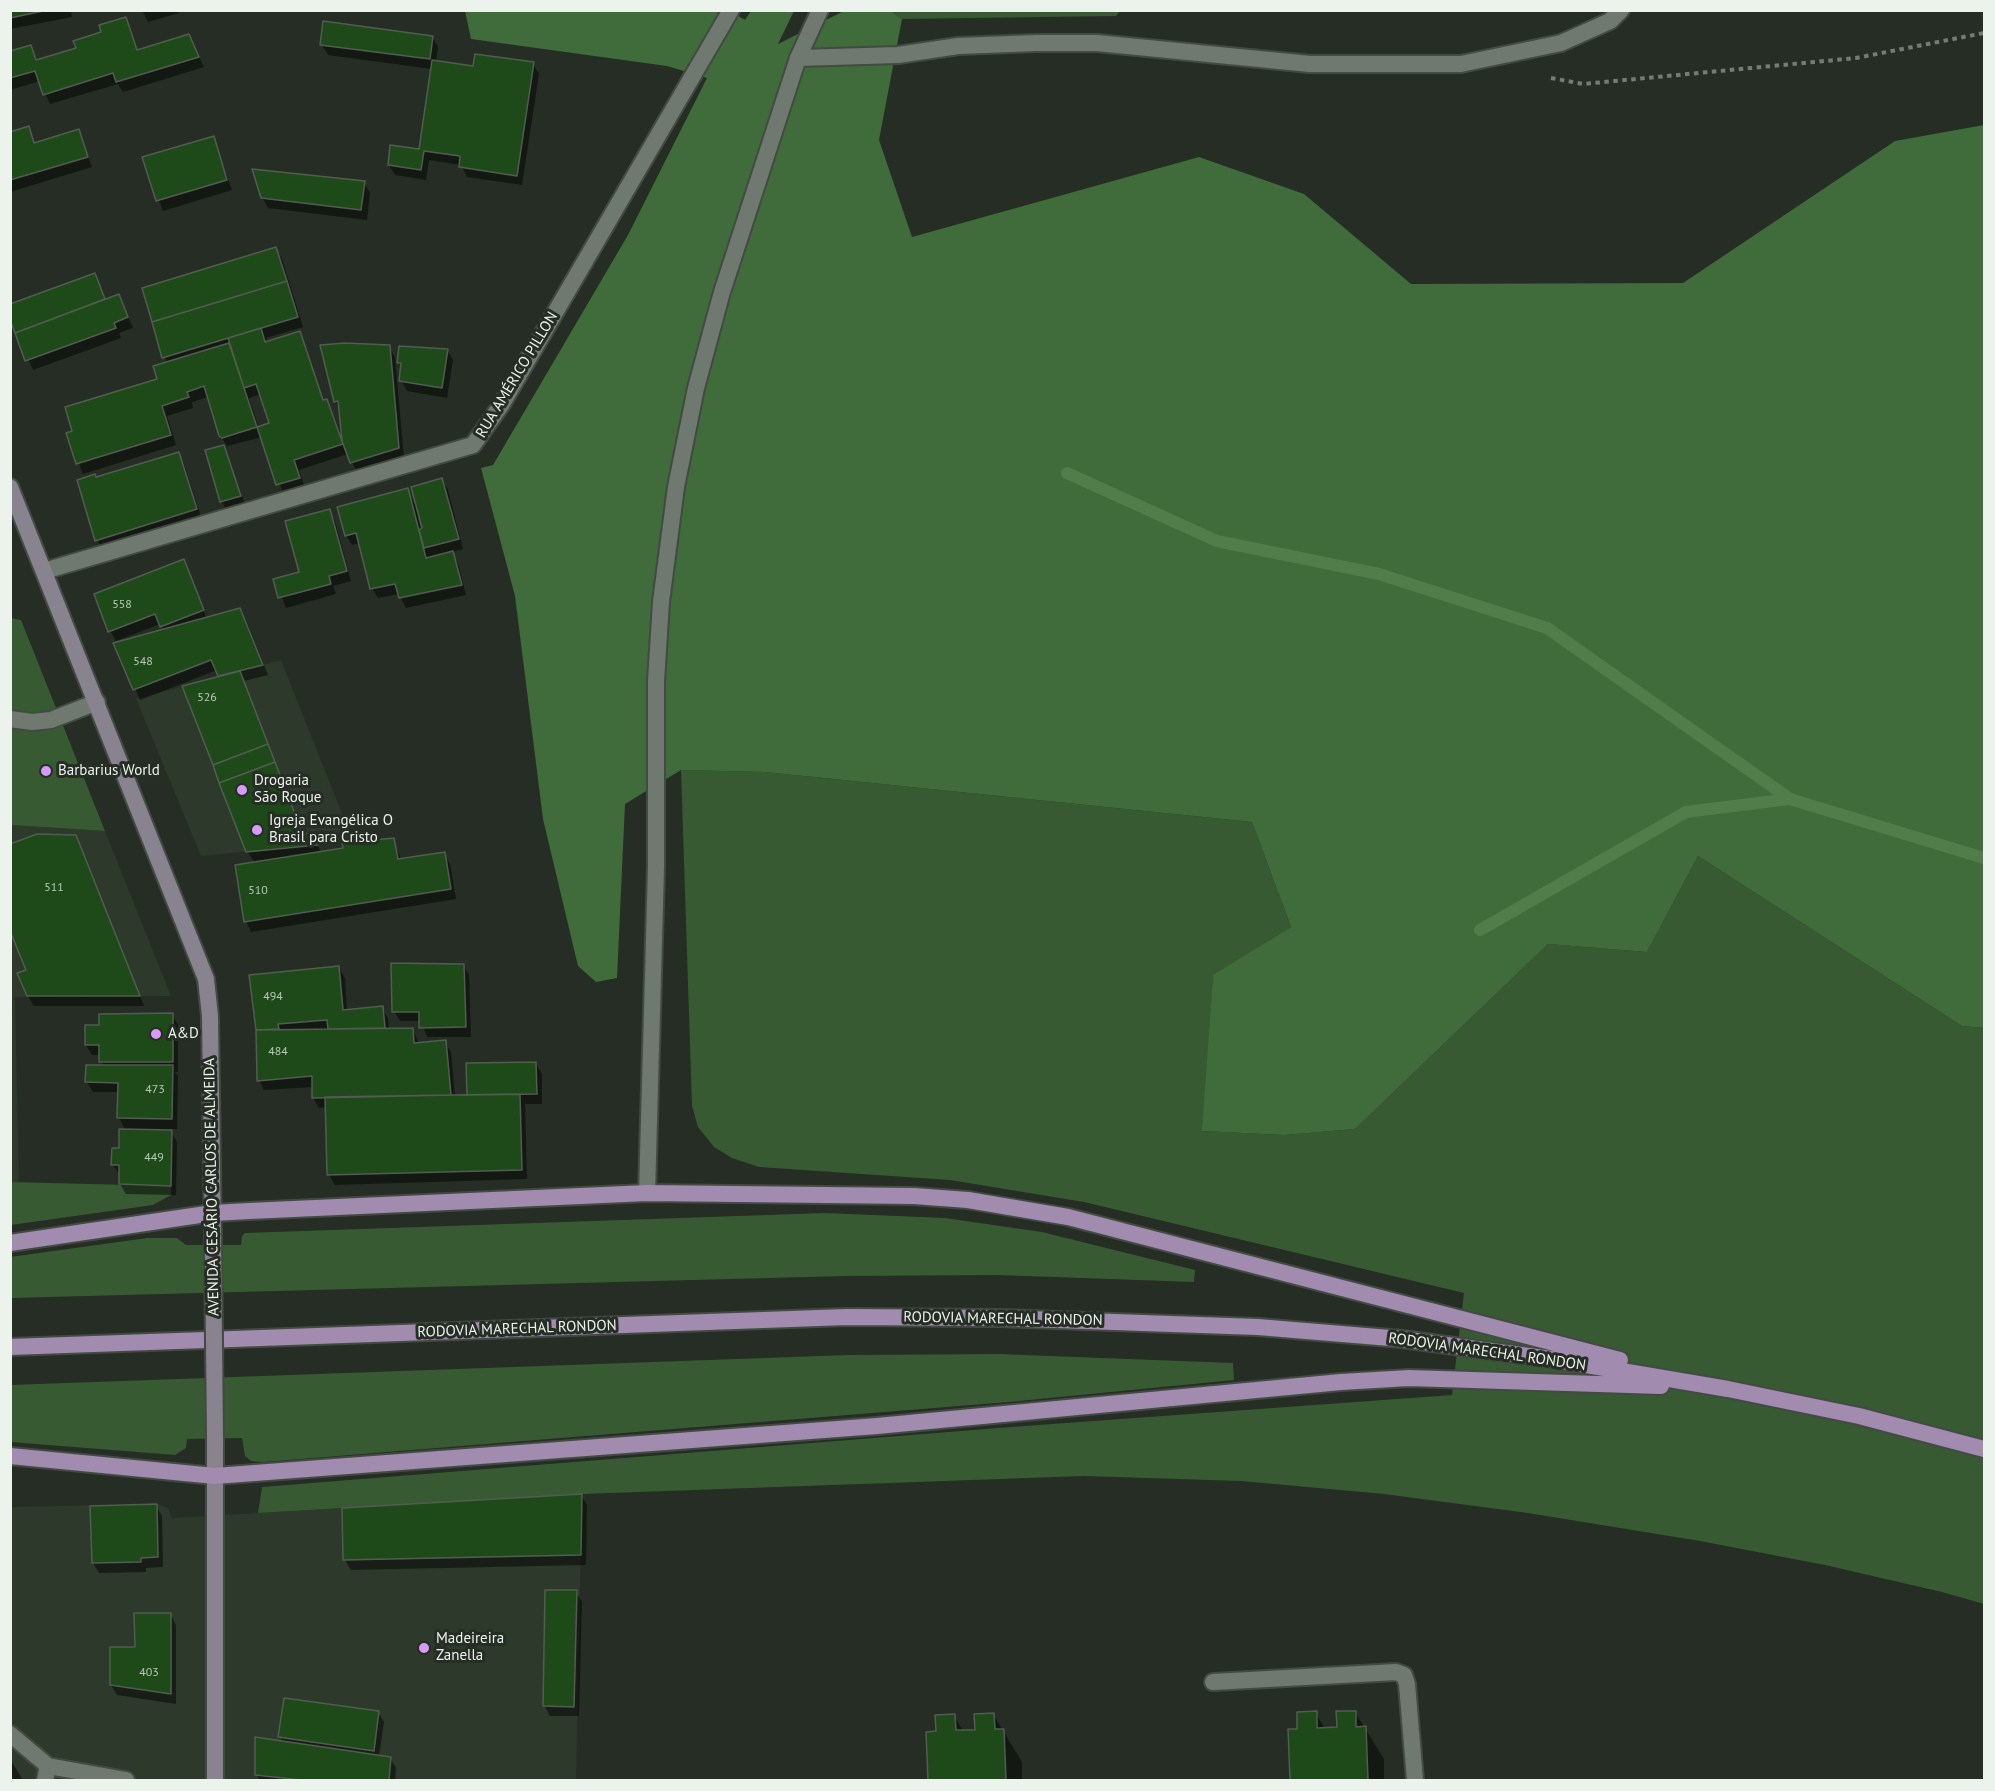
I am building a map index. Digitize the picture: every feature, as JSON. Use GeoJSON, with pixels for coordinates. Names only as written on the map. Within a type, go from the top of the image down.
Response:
{"type":"FeatureCollection","features":[{"type":"Feature","properties":{"kind":"main road","name":"AVENIDA CESÁRIO CARLOS DE ALMEIDA"},"geometry":{"type":"LineString","coordinates":[[10,487],[206,979],[210,1016],[213,1213],[215,1780]]}},
{"type":"Feature","properties":{"kind":"main road"},"geometry":{"type":"LineString","coordinates":[[10,1243],[213,1213],[646,1193],[860,1194],[968,1200],[1068,1217],[1728,1389]]}},
{"type":"Feature","properties":{"kind":"main road","name":"RODOVIA MARECHAL RONDON"},"geometry":{"type":"LineString","coordinates":[[10,1347],[847,1317],[999,1318],[1247,1327],[1402,1339],[1551,1359],[1728,1389],[1859,1416],[1984,1449]]}},
{"type":"Feature","properties":{"kind":"main road"},"geometry":{"type":"LineString","coordinates":[[10,1456],[214,1476],[877,1426],[1409,1378],[1728,1389]]}},
{"type":"Feature","properties":{"kind":"street","name":"RUA AMÉRICO PILLON"},"geometry":{"type":"LineString","coordinates":[[44,571],[473,446],[502,404],[730,10]]}},
{"type":"Feature","properties":{"kind":"street"},"geometry":{"type":"LineString","coordinates":[[646,1193],[656,867],[656,681],[661,602],[676,487],[696,388],[722,292],[798,58],[820,10]]}},
{"type":"Feature","properties":{"kind":"street"},"geometry":{"type":"LineString","coordinates":[[798,58],[898,54],[958,46],[1097,43],[1320,64],[1461,64],[1561,43],[1610,21],[1621,10]]}},
{"type":"Feature","properties":{"kind":"street"},"geometry":{"type":"LineString","coordinates":[[10,719],[32,722],[51,720],[97,702]]}},
{"type":"Feature","properties":{"kind":"street"},"geometry":{"type":"LineString","coordinates":[[1213,1682],[1396,1672],[1404,1675],[1407,1684],[1415,1780]]}},
{"type":"Feature","properties":{"kind":"street"},"geometry":{"type":"LineString","coordinates":[[10,1734],[47,1773],[126,1780]]}},
{"type":"Feature","properties":{"kind":"path"},"geometry":{"type":"LineString","coordinates":[[1510,54],[1544,77],[1583,84],[1856,58],[1984,33]]}},
{"type":"Feature","properties":{"kind":"shaded area"},"geometry":{"type":"Polygon","coordinates":[[[281,660],[353,841],[201,856],[136,699],[281,660]]]}},
{"type":"Feature","properties":{"kind":"shaded area"},"geometry":{"type":"Polygon","coordinates":[[[10,825],[105,831],[171,996],[15,997],[19,1182],[11,1182],[10,825]]]}},
{"type":"Feature","properties":{"kind":"shaded area"},"geometry":{"type":"Polygon","coordinates":[[[582,1494],[576,1780],[11,1780],[10,1507],[157,1504],[168,1508],[172,1518],[582,1494]]]}},
{"type":"Feature","properties":{"kind":"green space"},"geometry":{"type":"Polygon","coordinates":[[[729,10],[745,20],[751,11],[794,11],[778,44],[844,11],[891,11],[902,19],[879,140],[912,237],[1199,157],[1304,194],[1411,284],[1683,283],[1895,141],[1984,125],[1984,1028],[1962,1026],[1698,856],[1647,952],[1548,944],[1355,1129],[1284,1135],[1202,1131],[1213,975],[1291,927],[1252,822],[765,772],[681,770],[625,804],[617,978],[596,982],[578,966],[543,819],[515,596],[481,468],[493,465],[628,235],[707,78],[667,66],[471,39],[465,11],[729,10]]]}},
{"type":"Feature","properties":{"kind":"green space"},"geometry":{"type":"Polygon","coordinates":[[[891,11],[1120,11],[1116,16],[902,19],[891,11]]]}},
{"type":"Feature","properties":{"kind":"green space","name":"Barbarius World"},"geometry":{"type":"Polygon","coordinates":[[[10,618],[21,620],[105,831],[11,825],[10,618]]]}},
{"type":"Feature","properties":{"kind":"green space"},"geometry":{"type":"Polygon","coordinates":[[[681,770],[765,772],[1252,822],[1291,927],[1213,976],[1203,1131],[1284,1135],[1355,1129],[1548,944],[1647,952],[1698,856],[1962,1026],[1984,1028],[1984,1604],[1825,1565],[1700,1541],[1528,1513],[1384,1494],[1241,1481],[1084,1476],[582,1494],[258,1513],[262,1487],[1011,1427],[1452,1395],[1464,1293],[1084,1202],[950,1180],[759,1167],[732,1158],[714,1147],[698,1127],[692,1106],[681,770]]]}},
{"type":"Feature","properties":{"kind":"green space"},"geometry":{"type":"Polygon","coordinates":[[[10,1182],[171,1186],[171,1195],[153,1205],[11,1225],[10,1182]]]}},
{"type":"Feature","properties":{"kind":"green space"},"geometry":{"type":"Polygon","coordinates":[[[825,1213],[945,1218],[1042,1232],[1195,1270],[1194,1282],[998,1275],[845,1276],[11,1298],[10,1257],[147,1238],[177,1238],[186,1245],[241,1245],[242,1236],[245,1233],[825,1213]]]}},
{"type":"Feature","properties":{"kind":"green space"},"geometry":{"type":"Polygon","coordinates":[[[999,1354],[1233,1363],[1234,1380],[1009,1402],[263,1462],[251,1461],[245,1456],[242,1438],[187,1439],[186,1448],[175,1455],[11,1442],[10,1385],[848,1355],[999,1354]]]}},
{"type":"Feature","properties":{"kind":"building"},"geometry":{"type":"Polygon","coordinates":[[[10,10],[48,10],[10,18],[10,10]]]}},
{"type":"Feature","properties":{"kind":"building"},"geometry":{"type":"Polygon","coordinates":[[[126,17],[137,50],[189,34],[199,57],[116,82],[113,73],[43,95],[35,71],[10,78],[10,51],[31,45],[36,60],[76,48],[73,41],[101,32],[99,25],[126,17]]]}},
{"type":"Feature","properties":{"kind":"building"},"geometry":{"type":"Polygon","coordinates":[[[323,21],[433,36],[430,59],[320,45],[323,21]]]}},
{"type":"Feature","properties":{"kind":"building"},"geometry":{"type":"Polygon","coordinates":[[[475,54],[534,62],[517,176],[459,167],[460,156],[424,151],[421,170],[388,165],[390,145],[419,149],[432,60],[473,66],[475,54]]]}},
{"type":"Feature","properties":{"kind":"building"},"geometry":{"type":"Polygon","coordinates":[[[29,126],[34,143],[79,129],[88,157],[10,180],[10,132],[29,126]]]}},
{"type":"Feature","properties":{"kind":"building"},"geometry":{"type":"Polygon","coordinates":[[[214,136],[227,180],[156,201],[142,157],[214,136]]]}},
{"type":"Feature","properties":{"kind":"building"},"geometry":{"type":"Polygon","coordinates":[[[252,169],[365,181],[361,210],[261,198],[252,169]]]}},
{"type":"Feature","properties":{"kind":"building"},"geometry":{"type":"Polygon","coordinates":[[[276,247],[287,281],[152,322],[142,288],[276,247]]]}},
{"type":"Feature","properties":{"kind":"building"},"geometry":{"type":"Polygon","coordinates":[[[95,273],[105,299],[15,333],[10,320],[10,304],[95,273]]]}},
{"type":"Feature","properties":{"kind":"building"},"geometry":{"type":"Polygon","coordinates":[[[287,281],[298,317],[162,358],[152,322],[287,281]]]}},
{"type":"Feature","properties":{"kind":"building"},"geometry":{"type":"Polygon","coordinates":[[[119,294],[128,317],[114,323],[116,328],[25,361],[15,333],[119,294]]]}},
{"type":"Feature","properties":{"kind":"building"},"geometry":{"type":"Polygon","coordinates":[[[261,328],[265,342],[300,331],[323,400],[327,399],[343,444],[294,460],[300,478],[276,485],[257,427],[269,423],[256,384],[244,388],[228,338],[261,328]]]}},
{"type":"Feature","properties":{"kind":"building"},"geometry":{"type":"Polygon","coordinates":[[[229,343],[257,427],[222,438],[219,436],[204,386],[187,392],[189,397],[162,406],[171,435],[76,464],[66,433],[72,431],[65,407],[157,379],[153,366],[229,343]]]}},
{"type":"Feature","properties":{"kind":"building"},"geometry":{"type":"Polygon","coordinates":[[[345,343],[390,345],[399,448],[350,463],[342,441],[338,401],[334,402],[320,345],[345,343]]]}},
{"type":"Feature","properties":{"kind":"building"},"geometry":{"type":"Polygon","coordinates":[[[399,346],[448,349],[442,388],[399,381],[401,363],[397,363],[399,346]]]}},
{"type":"Feature","properties":{"kind":"building"},"geometry":{"type":"Polygon","coordinates":[[[224,445],[241,496],[220,502],[205,450],[224,445]]]}},
{"type":"Feature","properties":{"kind":"building"},"geometry":{"type":"Polygon","coordinates":[[[179,452],[197,509],[95,541],[77,480],[95,474],[96,477],[179,452]]]}},
{"type":"Feature","properties":{"kind":"building"},"geometry":{"type":"Polygon","coordinates":[[[442,478],[459,539],[424,548],[419,530],[422,528],[411,487],[442,478]]]}},
{"type":"Feature","properties":{"kind":"building"},"geometry":{"type":"Polygon","coordinates":[[[408,488],[426,558],[453,551],[462,585],[399,598],[395,584],[370,589],[356,533],[345,536],[337,507],[408,488]]]}},
{"type":"Feature","properties":{"kind":"building"},"geometry":{"type":"Polygon","coordinates":[[[330,509],[347,571],[329,576],[331,584],[278,598],[273,579],[299,572],[285,521],[330,509]]]}},
{"type":"Feature","properties":{"kind":"building"},"geometry":{"type":"Polygon","coordinates":[[[184,559],[204,610],[160,627],[155,614],[108,632],[94,594],[184,559]]]}},
{"type":"Feature","properties":{"kind":"building"},"geometry":{"type":"Polygon","coordinates":[[[240,608],[263,665],[218,676],[211,660],[133,690],[113,643],[240,608]]]}},
{"type":"Feature","properties":{"kind":"building"},"geometry":{"type":"Polygon","coordinates":[[[240,671],[268,744],[213,765],[182,686],[240,671]]]}},
{"type":"Feature","properties":{"kind":"building"},"geometry":{"type":"Polygon","coordinates":[[[268,744],[275,762],[219,783],[213,765],[268,744]]]}},
{"type":"Feature","properties":{"kind":"building"},"geometry":{"type":"Polygon","coordinates":[[[275,762],[303,835],[313,831],[318,845],[246,852],[219,783],[275,762]]]}},
{"type":"Feature","properties":{"kind":"building"},"geometry":{"type":"Polygon","coordinates":[[[37,834],[76,835],[140,996],[27,996],[17,973],[26,970],[10,931],[10,844],[37,834]]]}},
{"type":"Feature","properties":{"kind":"building"},"geometry":{"type":"Polygon","coordinates":[[[394,838],[398,859],[445,852],[451,889],[244,922],[235,865],[343,848],[342,843],[394,838]]]}},
{"type":"Feature","properties":{"kind":"building"},"geometry":{"type":"Polygon","coordinates":[[[391,963],[464,964],[466,1027],[419,1028],[419,1012],[392,1012],[391,963]]]}},
{"type":"Feature","properties":{"kind":"building"},"geometry":{"type":"Polygon","coordinates":[[[339,966],[343,1010],[383,1006],[385,1028],[328,1029],[327,1020],[278,1024],[279,1029],[256,1030],[249,975],[339,966]]]}},
{"type":"Feature","properties":{"kind":"building"},"geometry":{"type":"Polygon","coordinates":[[[173,1013],[173,1062],[99,1062],[99,1045],[85,1045],[85,1025],[99,1025],[99,1014],[173,1013]]]}},
{"type":"Feature","properties":{"kind":"building"},"geometry":{"type":"Polygon","coordinates":[[[413,1028],[414,1043],[446,1040],[451,1095],[312,1098],[312,1076],[257,1081],[256,1030],[413,1028]]]}},
{"type":"Feature","properties":{"kind":"building"},"geometry":{"type":"Polygon","coordinates":[[[536,1062],[537,1094],[467,1095],[466,1063],[536,1062]]]}},
{"type":"Feature","properties":{"kind":"building"},"geometry":{"type":"Polygon","coordinates":[[[86,1065],[173,1065],[172,1119],[117,1118],[118,1083],[85,1082],[86,1065]]]}},
{"type":"Feature","properties":{"kind":"building"},"geometry":{"type":"Polygon","coordinates":[[[520,1094],[522,1170],[327,1175],[325,1097],[520,1094]]]}},
{"type":"Feature","properties":{"kind":"building"},"geometry":{"type":"Polygon","coordinates":[[[119,1129],[172,1130],[171,1186],[119,1184],[119,1165],[111,1165],[112,1148],[119,1148],[119,1129]]]}},
{"type":"Feature","properties":{"kind":"building"},"geometry":{"type":"Polygon","coordinates":[[[582,1494],[581,1555],[343,1560],[342,1508],[582,1494]]]}},
{"type":"Feature","properties":{"kind":"building"},"geometry":{"type":"Polygon","coordinates":[[[157,1504],[158,1557],[141,1558],[141,1562],[92,1563],[90,1506],[157,1504]]]}},
{"type":"Feature","properties":{"kind":"building"},"geometry":{"type":"Polygon","coordinates":[[[545,1590],[577,1590],[574,1707],[543,1706],[545,1590]]]}},
{"type":"Feature","properties":{"kind":"building"},"geometry":{"type":"Polygon","coordinates":[[[134,1613],[171,1613],[171,1694],[110,1685],[110,1647],[135,1647],[134,1613]]]}},
{"type":"Feature","properties":{"kind":"building"},"geometry":{"type":"Polygon","coordinates":[[[284,1698],[379,1711],[374,1751],[278,1737],[284,1698]]]}},
{"type":"Feature","properties":{"kind":"building"},"geometry":{"type":"Polygon","coordinates":[[[1317,1711],[1317,1728],[1337,1727],[1336,1711],[1356,1711],[1356,1727],[1366,1726],[1368,1780],[1290,1780],[1288,1729],[1297,1729],[1297,1712],[1317,1711]]]}},
{"type":"Feature","properties":{"kind":"building"},"geometry":{"type":"Polygon","coordinates":[[[994,1713],[995,1729],[1004,1729],[1006,1780],[928,1780],[926,1732],[936,1731],[935,1715],[955,1714],[956,1730],[975,1730],[974,1714],[994,1713]]]}},
{"type":"Feature","properties":{"kind":"building"},"geometry":{"type":"Polygon","coordinates":[[[255,1737],[391,1757],[389,1780],[301,1780],[255,1775],[255,1737]]]}},
{"type":"Feature","properties":{"kind":"waterway"},"geometry":{"type":"LineString","coordinates":[[1067,473],[1217,541],[1379,574],[1547,628],[1790,799],[1984,858]]}},
{"type":"Feature","properties":{"kind":"waterway"},"geometry":{"type":"LineString","coordinates":[[1480,930],[1686,812],[1790,799]]}},
{"type":"Feature","properties":{"kind":"place","name":"Barbarius World"},"geometry":{"type":"Point","coordinates":[46,771]}},
{"type":"Feature","properties":{"kind":"place","name":"Drogaria São Roque"},"geometry":{"type":"Point","coordinates":[242,790]}},
{"type":"Feature","properties":{"kind":"place","name":"Igreja Evangélica O Brasil para Cristo"},"geometry":{"type":"Point","coordinates":[257,830]}},
{"type":"Feature","properties":{"kind":"place","name":"A&D"},"geometry":{"type":"Point","coordinates":[156,1034]}},
{"type":"Feature","properties":{"kind":"place","name":"Madeireira Zanella"},"geometry":{"type":"Point","coordinates":[424,1648]}}]}
